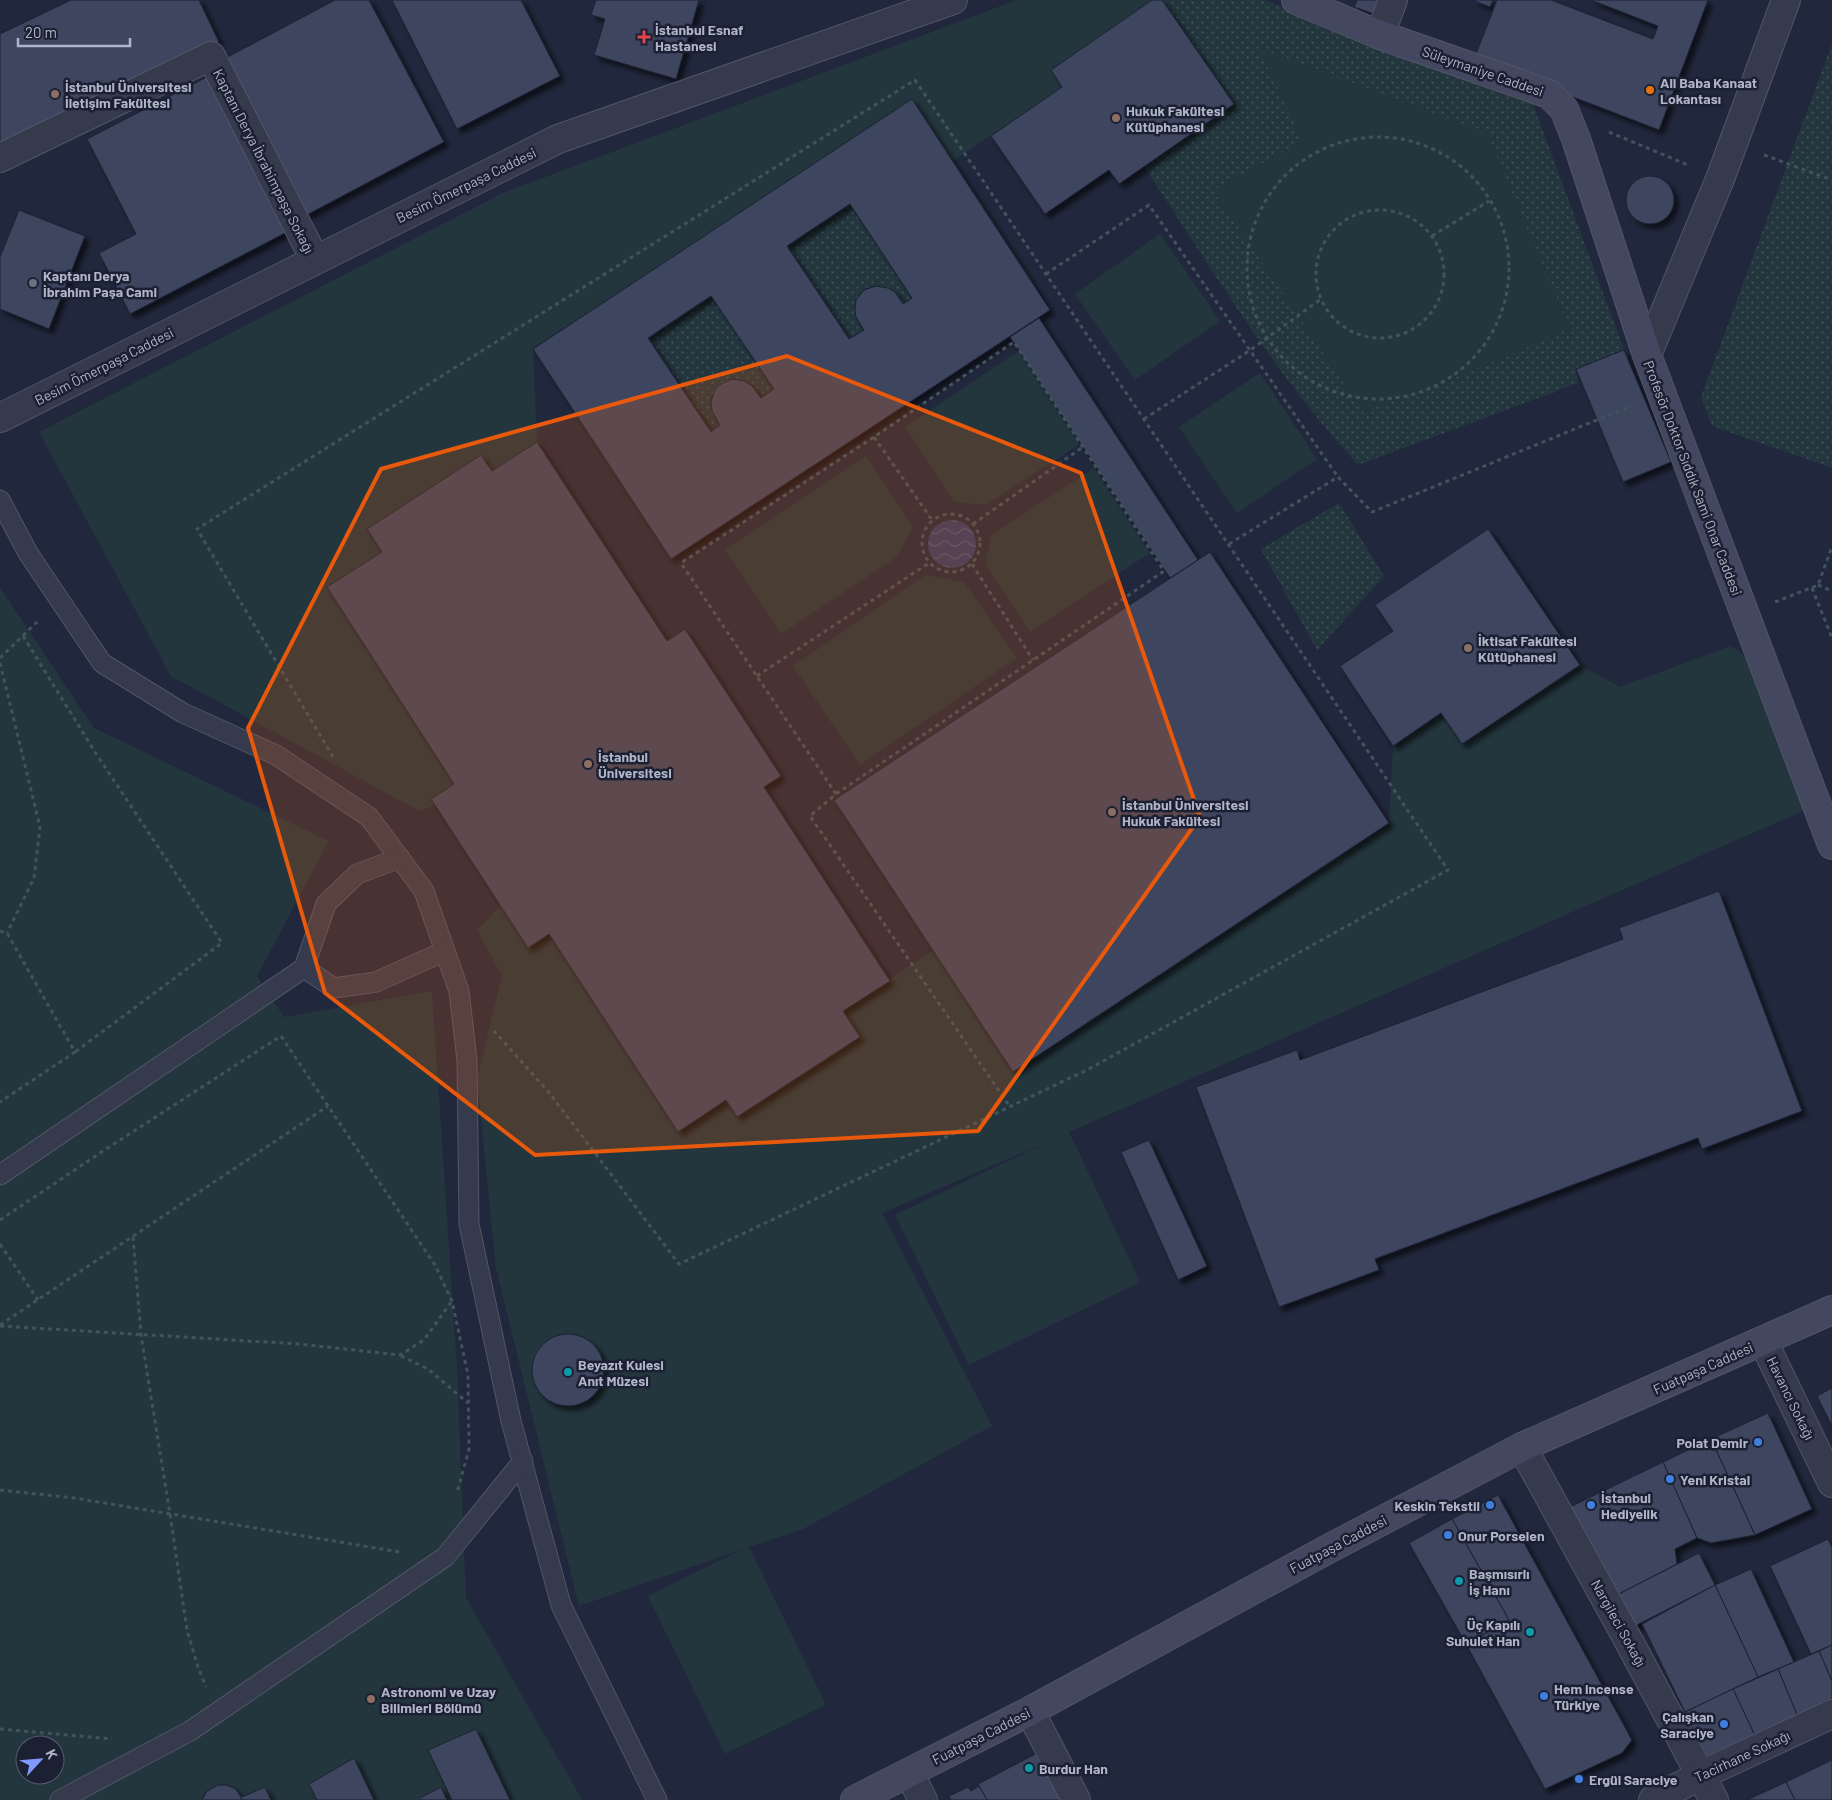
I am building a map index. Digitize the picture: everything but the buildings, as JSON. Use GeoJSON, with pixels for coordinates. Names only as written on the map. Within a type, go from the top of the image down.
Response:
{"type":"FeatureCollection","features":[{"type":"Feature","properties":{"kind":"main road","name":"Süleymaniye Caddesi"},"geometry":{"type":"LineString","coordinates":[[1296,0],[1380,35],[1549,94],[1564,109],[1576,139],[1647,354]]}},
{"type":"Feature","properties":{"kind":"main road","name":"Profesör Doktor Sıddık Sami Onar Caddesi"},"geometry":{"type":"LineString","coordinates":[[1647,354],[1832,845]]}},
{"type":"Feature","properties":{"kind":"main road","name":"Fuatpaşa Caddesi"},"geometry":{"type":"LineString","coordinates":[[855,1800],[1030,1711],[1339,1543],[1522,1448],[1832,1310]]}},
{"type":"Feature","properties":{"kind":"street","name":"Besim Ömerpaşa Caddesi"},"geometry":{"type":"LineString","coordinates":[[0,418],[558,139],[953,0]]}},
{"type":"Feature","properties":{"kind":"street"},"geometry":{"type":"LineString","coordinates":[[1380,35],[1393,0]]}},
{"type":"Feature","properties":{"kind":"street","name":"Profesör Doktor Sıddık Sami Onar Caddesi"},"geometry":{"type":"LineString","coordinates":[[1647,354],[1720,179],[1786,0]]}},
{"type":"Feature","properties":{"kind":"street","name":"Kaptanı Derya İbrahimpaşa Sokağı"},"geometry":{"type":"LineString","coordinates":[[0,158],[211,56],[315,260]]}},
{"type":"Feature","properties":{"kind":"street","name":"Havancı Sokağı"},"geometry":{"type":"LineString","coordinates":[[1763,1341],[1832,1483]]}},
{"type":"Feature","properties":{"kind":"street","name":"Nargileci Sokağı"},"geometry":{"type":"LineString","coordinates":[[1522,1448],[1714,1800]]}},
{"type":"Feature","properties":{"kind":"street"},"geometry":{"type":"LineString","coordinates":[[1030,1711],[1076,1800]]}},
{"type":"Feature","properties":{"kind":"street","name":"Tacirhane Sokağı"},"geometry":{"type":"LineString","coordinates":[[1652,1800],[1832,1714]]}},
{"type":"Feature","properties":{"kind":"street"},"geometry":{"type":"LineString","coordinates":[[908,1773],[923,1800]]}},
{"type":"Feature","properties":{"kind":"lane"},"geometry":{"type":"LineString","coordinates":[[0,500],[28,553],[102,664],[183,713],[276,755],[368,817],[424,891],[459,991],[467,1060],[469,1224],[511,1421],[524,1462],[562,1605],[657,1800]]}},
{"type":"Feature","properties":{"kind":"lane"},"geometry":{"type":"LineString","coordinates":[[0,1175],[304,968],[326,904],[356,874],[400,858]]}},
{"type":"Feature","properties":{"kind":"lane"},"geometry":{"type":"LineString","coordinates":[[304,968],[334,988],[376,982],[445,952]]}},
{"type":"Feature","properties":{"kind":"lane"},"geometry":{"type":"LineString","coordinates":[[60,1800],[190,1731],[445,1557],[524,1462]]}},
{"type":"Feature","properties":{"kind":"path"},"geometry":{"type":"LineString","coordinates":[[333,757],[197,529],[915,80],[1448,870],[1087,1070],[678,1264],[547,1090],[459,991]]}},
{"type":"Feature","properties":{"kind":"path"},"geometry":{"type":"LineString","coordinates":[[1565,113],[1720,179]]}},
{"type":"Feature","properties":{"kind":"path"},"geometry":{"type":"LineString","coordinates":[[1362,137],[1406,139],[1448,156],[1481,186],[1489,201],[1503,225],[1510,269],[1502,313],[1480,352],[1447,381],[1410,396],[1378,400],[1370,400],[1331,391],[1296,371],[1267,338],[1250,301],[1246,256],[1258,213],[1283,176],[1319,150],[1362,137]]}},
{"type":"Feature","properties":{"kind":"path"},"geometry":{"type":"LineString","coordinates":[[1773,158],[1832,180]]}},
{"type":"Feature","properties":{"kind":"path"},"geometry":{"type":"LineString","coordinates":[[1432,236],[1489,201]]}},
{"type":"Feature","properties":{"kind":"path"},"geometry":{"type":"LineString","coordinates":[[1046,274],[1149,205],[1248,351],[1338,478],[1372,512],[1662,393]]}},
{"type":"Feature","properties":{"kind":"path"},"geometry":{"type":"LineString","coordinates":[[1378,209],[1399,212],[1417,221],[1432,236],[1442,255],[1444,277],[1440,298],[1429,316],[1412,330],[1392,337],[1370,337],[1350,331],[1333,317],[1321,299],[1316,279],[1317,258],[1326,239],[1339,224],[1358,213],[1378,209]]}},
{"type":"Feature","properties":{"kind":"path"},"geometry":{"type":"LineString","coordinates":[[1144,418],[1248,351],[1321,299]]}},
{"type":"Feature","properties":{"kind":"path"},"geometry":{"type":"LineString","coordinates":[[836,794],[681,563],[874,437],[1014,342],[1164,571],[836,794],[810,816],[1010,1107]]}},
{"type":"Feature","properties":{"kind":"path"},"geometry":{"type":"LineString","coordinates":[[874,437],[932,520]]}},
{"type":"Feature","properties":{"kind":"path"},"geometry":{"type":"LineString","coordinates":[[973,524],[1084,447]]}},
{"type":"Feature","properties":{"kind":"path"},"geometry":{"type":"LineString","coordinates":[[1228,544],[1338,478]]}},
{"type":"Feature","properties":{"kind":"path"},"geometry":{"type":"LineString","coordinates":[[958,514],[973,524],[978,531],[980,540],[977,557],[972,564],[955,572],[945,572],[929,563],[924,555],[922,536],[932,520],[940,515],[958,514]]}},
{"type":"Feature","properties":{"kind":"path"},"geometry":{"type":"LineString","coordinates":[[1744,614],[1818,585],[1832,547]]}},
{"type":"Feature","properties":{"kind":"path"},"geometry":{"type":"LineString","coordinates":[[757,676],[929,563]]}},
{"type":"Feature","properties":{"kind":"path"},"geometry":{"type":"LineString","coordinates":[[972,564],[1033,660]]}},
{"type":"Feature","properties":{"kind":"path"},"geometry":{"type":"LineString","coordinates":[[1818,585],[1832,591]]}},
{"type":"Feature","properties":{"kind":"path"},"geometry":{"type":"LineString","coordinates":[[1812,588],[1832,638]]}},
{"type":"Feature","properties":{"kind":"path"},"geometry":{"type":"LineString","coordinates":[[0,658],[60,600]]}},
{"type":"Feature","properties":{"kind":"path"},"geometry":{"type":"LineString","coordinates":[[0,1102],[75,1052],[222,943],[95,752],[22,636]]}},
{"type":"Feature","properties":{"kind":"path"},"geometry":{"type":"LineString","coordinates":[[0,663],[40,827],[34,878],[7,934]]}},
{"type":"Feature","properties":{"kind":"path"},"geometry":{"type":"LineString","coordinates":[[0,931],[7,934],[75,1052]]}},
{"type":"Feature","properties":{"kind":"path"},"geometry":{"type":"LineString","coordinates":[[0,1220],[281,1036],[435,1265],[452,1301],[468,1375],[469,1449],[456,1496]]}},
{"type":"Feature","properties":{"kind":"path"},"geometry":{"type":"LineString","coordinates":[[0,1326],[328,1106]]}},
{"type":"Feature","properties":{"kind":"path"},"geometry":{"type":"LineString","coordinates":[[133,1237],[141,1335],[187,1630],[198,1667],[208,1691]]}},
{"type":"Feature","properties":{"kind":"path"},"geometry":{"type":"LineString","coordinates":[[0,1244],[38,1300]]}},
{"type":"Feature","properties":{"kind":"path"},"geometry":{"type":"LineString","coordinates":[[400,1356],[424,1340],[452,1301]]}},
{"type":"Feature","properties":{"kind":"path"},"geometry":{"type":"LineString","coordinates":[[0,1326],[299,1344],[400,1356],[428,1369],[468,1403]]}},
{"type":"Feature","properties":{"kind":"path"},"geometry":{"type":"LineString","coordinates":[[0,1490],[74,1498],[406,1553]]}},
{"type":"Feature","properties":{"kind":"path"},"geometry":{"type":"LineString","coordinates":[[0,1729],[114,1739]]}},
{"type":"Feature","properties":{"kind":"highlighted area"},"geometry":{"type":"Polygon","coordinates":[[[787,356],[1081,473],[1200,817],[978,1131],[535,1155],[325,993],[248,728],[381,469],[787,356]]]}},
{"type":"Feature","properties":{"kind":"shaded area"},"geometry":{"type":"Polygon","coordinates":[[[1017,0],[1152,0],[1051,70],[1062,87],[953,161],[912,100],[533,348],[537,442],[492,471],[481,455],[367,529],[382,552],[328,587],[454,784],[432,798],[450,800],[419,811],[171,676],[39,432],[503,193],[1017,0]]]}},
{"type":"Feature","properties":{"kind":"shaded area"},"geometry":{"type":"Polygon","coordinates":[[[1162,0],[1265,0],[1533,104],[1624,350],[1576,369],[1578,383],[1358,465],[1299,395],[1271,358],[1144,166],[1234,104],[1162,0]]]}},
{"type":"Feature","properties":{"kind":"shaded area"},"geometry":{"type":"Polygon","coordinates":[[[1832,44],[1832,468],[1712,426],[1701,397],[1832,44]]]}},
{"type":"Feature","properties":{"kind":"shaded area"},"geometry":{"type":"Polygon","coordinates":[[[1259,48],[1487,133],[1570,329],[1447,381],[1363,412],[1213,190],[1303,141],[1259,48]]]}},
{"type":"Feature","properties":{"kind":"shaded area"},"geometry":{"type":"Polygon","coordinates":[[[850,204],[912,298],[903,304],[893,293],[883,287],[873,286],[865,289],[859,296],[856,305],[857,317],[864,330],[849,339],[787,246],[850,204]]]}},
{"type":"Feature","properties":{"kind":"shaded area"},"geometry":{"type":"Polygon","coordinates":[[[1160,234],[1220,321],[1135,380],[1075,294],[1160,234]]]}},
{"type":"Feature","properties":{"kind":"shaded area"},"geometry":{"type":"Polygon","coordinates":[[[711,296],[774,389],[761,398],[752,386],[742,380],[729,380],[718,386],[714,391],[711,403],[715,417],[720,425],[711,432],[648,338],[711,296]]]}},
{"type":"Feature","properties":{"kind":"shaded area"},"geometry":{"type":"Polygon","coordinates":[[[1019,351],[1080,444],[986,505],[954,502],[905,427],[1019,351]]]}},
{"type":"Feature","properties":{"kind":"shaded area"},"geometry":{"type":"Polygon","coordinates":[[[1260,373],[1317,459],[1237,513],[1179,427],[1260,373]]]}},
{"type":"Feature","properties":{"kind":"shaded area"},"geometry":{"type":"Polygon","coordinates":[[[866,456],[913,527],[897,557],[781,634],[725,550],[866,456]]]}},
{"type":"Feature","properties":{"kind":"shaded area"},"geometry":{"type":"Polygon","coordinates":[[[1094,468],[1150,553],[1030,632],[985,564],[991,535],[1094,468]]]}},
{"type":"Feature","properties":{"kind":"shaded area"},"geometry":{"type":"Polygon","coordinates":[[[1339,503],[1384,576],[1317,650],[1261,549],[1339,503]]]}},
{"type":"Feature","properties":{"kind":"shaded area"},"geometry":{"type":"Polygon","coordinates":[[[925,575],[964,582],[1017,658],[860,765],[793,666],[925,575]]]}},
{"type":"Feature","properties":{"kind":"shaded area"},"geometry":{"type":"Polygon","coordinates":[[[0,588],[94,728],[329,841],[257,976],[284,1017],[432,991],[457,1369],[466,1598],[582,1800],[0,1800],[0,588]]]}},
{"type":"Feature","properties":{"kind":"shaded area"},"geometry":{"type":"Polygon","coordinates":[[[1731,646],[1746,657],[1803,811],[1069,1132],[1140,1282],[969,1365],[895,1215],[1050,1141],[882,1213],[992,1426],[803,1529],[749,1547],[826,1705],[725,1754],[648,1596],[743,1549],[579,1606],[496,1268],[477,1079],[502,976],[477,930],[503,903],[528,948],[549,934],[678,1132],[726,1100],[737,1117],[860,1037],[843,1011],[933,950],[1014,1072],[1389,823],[1393,746],[1441,713],[1462,744],[1580,665],[1620,687],[1731,646]]]}},
{"type":"Feature","properties":{"kind":"water"},"geometry":{"type":"Polygon","coordinates":[[[947,520],[957,520],[969,527],[976,539],[976,549],[969,561],[957,568],[947,568],[939,564],[932,557],[928,549],[928,539],[932,531],[939,524],[947,520]]]}},
{"type":"Feature","properties":{"kind":"place","name":"İstanbul Esnaf Hastanesi"},"geometry":{"type":"Point","coordinates":[644,37]}},
{"type":"Feature","properties":{"kind":"place","name":"Ali Baba Kanaat Lokantası"},"geometry":{"type":"Point","coordinates":[1650,90]}},
{"type":"Feature","properties":{"kind":"place","name":"İstanbul Üniversitesi İletişim Fakültesi"},"geometry":{"type":"Point","coordinates":[55,94]}},
{"type":"Feature","properties":{"kind":"place","name":"Hukuk Fakültesi Kütüphanesi"},"geometry":{"type":"Point","coordinates":[1116,118]}},
{"type":"Feature","properties":{"kind":"place","name":"Kaptanı Derya İbrahim Paşa Cami"},"geometry":{"type":"Point","coordinates":[33,283]}},
{"type":"Feature","properties":{"kind":"place","name":"İktisat Fakültesi Kütüphanesi"},"geometry":{"type":"Point","coordinates":[1468,648]}},
{"type":"Feature","properties":{"kind":"place","name":"İstanbul Üniversitesi"},"geometry":{"type":"Point","coordinates":[588,764]}},
{"type":"Feature","properties":{"kind":"place","name":"İstanbul Üniversitesi Hukuk Fakültesi"},"geometry":{"type":"Point","coordinates":[1112,812]}},
{"type":"Feature","properties":{"kind":"place","name":"Beyazıt Kulesi Anıt Müzesi"},"geometry":{"type":"Point","coordinates":[568,1372]}},
{"type":"Feature","properties":{"kind":"place","name":"Polat Demir"},"geometry":{"type":"Point","coordinates":[1758,1442]}},
{"type":"Feature","properties":{"kind":"place","name":"Yeni Kristal"},"geometry":{"type":"Point","coordinates":[1670,1479]}},
{"type":"Feature","properties":{"kind":"place","name":"Keskin Tekstil"},"geometry":{"type":"Point","coordinates":[1490,1505]}},
{"type":"Feature","properties":{"kind":"place","name":"İstanbul Hediyelik"},"geometry":{"type":"Point","coordinates":[1591,1505]}},
{"type":"Feature","properties":{"kind":"place","name":"Onur Porselen"},"geometry":{"type":"Point","coordinates":[1448,1535]}},
{"type":"Feature","properties":{"kind":"place","name":"Başmısırlı İş Hanı"},"geometry":{"type":"Point","coordinates":[1459,1581]}},
{"type":"Feature","properties":{"kind":"place","name":"Üç Kapılı Suhulet Han"},"geometry":{"type":"Point","coordinates":[1530,1632]}},
{"type":"Feature","properties":{"kind":"place","name":"Hem incense Türkiye"},"geometry":{"type":"Point","coordinates":[1544,1696]}},
{"type":"Feature","properties":{"kind":"place","name":"Astronomi ve Uzay Bilimleri Bölümü"},"geometry":{"type":"Point","coordinates":[371,1699]}},
{"type":"Feature","properties":{"kind":"place","name":"Çalışkan Saraciye"},"geometry":{"type":"Point","coordinates":[1724,1724]}},
{"type":"Feature","properties":{"kind":"place","name":"Burdur Han"},"geometry":{"type":"Point","coordinates":[1029,1768]}},
{"type":"Feature","properties":{"kind":"place","name":"Ergül Saraciye"},"geometry":{"type":"Point","coordinates":[1579,1779]}}]}
